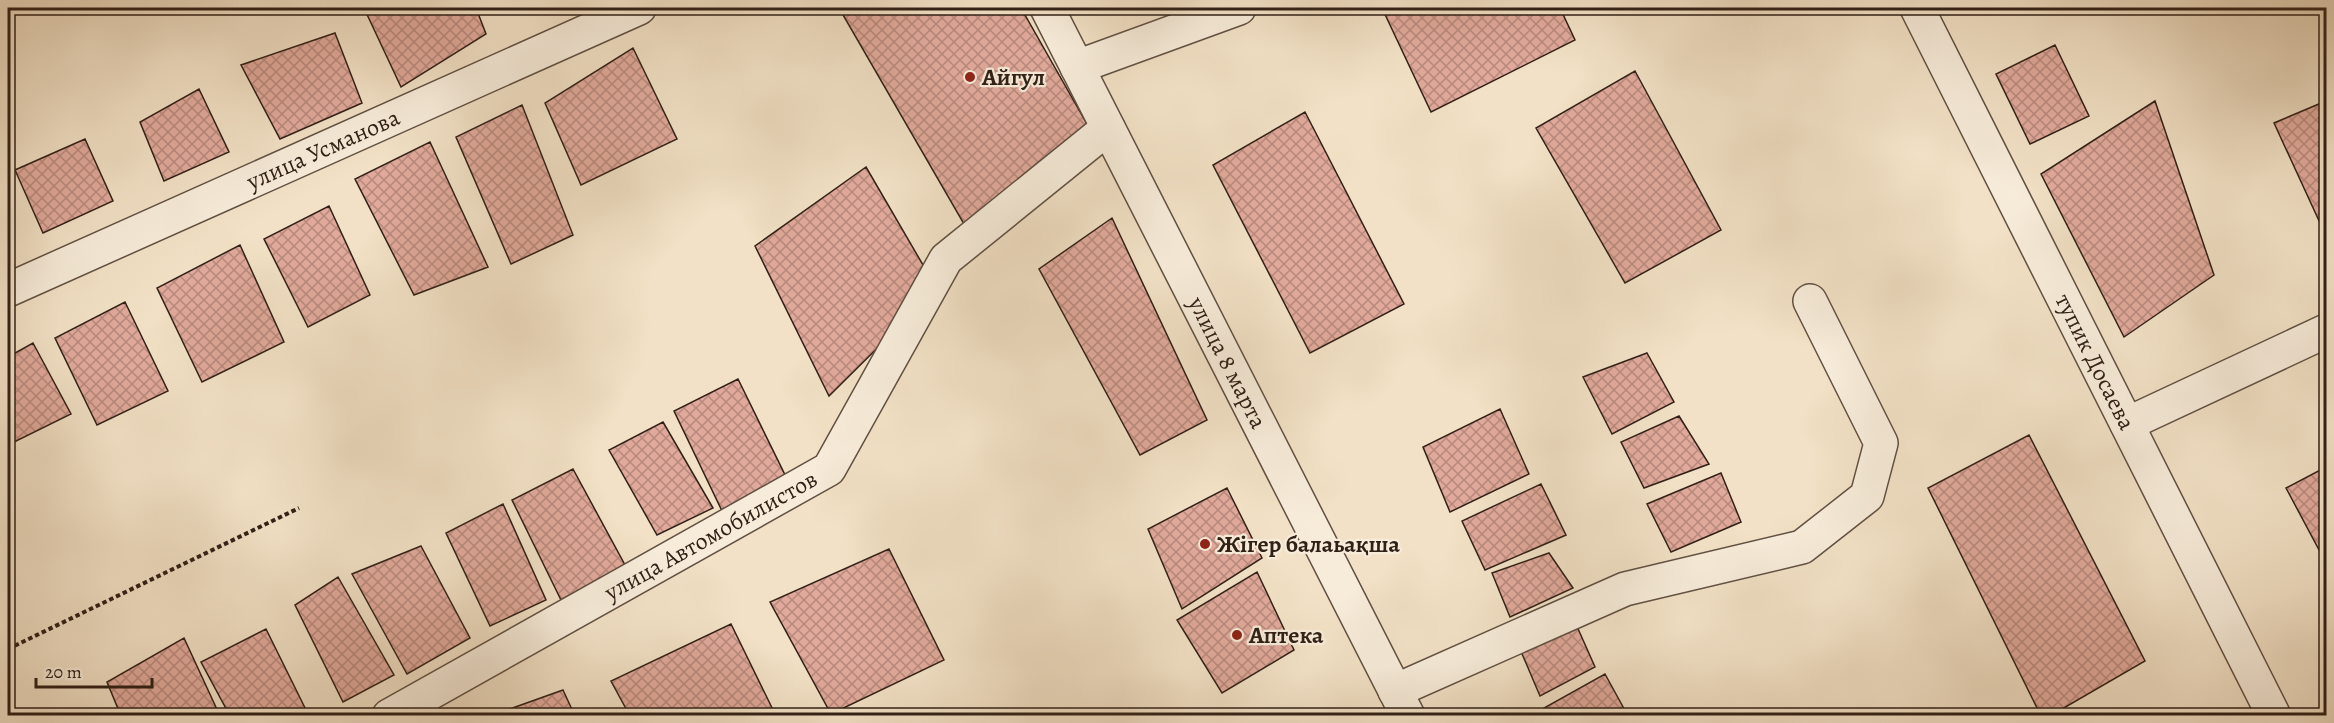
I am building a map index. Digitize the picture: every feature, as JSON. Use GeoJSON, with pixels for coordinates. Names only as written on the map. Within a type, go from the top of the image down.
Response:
{"type":"FeatureCollection","features":[{"type":"Feature","properties":{"kind":"street","name":"улица Усманова"},"geometry":{"type":"LineString","coordinates":[[8,290],[639,8]]}},
{"type":"Feature","properties":{"kind":"street","name":"улица 8 марта"},"geometry":{"type":"LineString","coordinates":[[1047,8],[1402,703]]}},
{"type":"Feature","properties":{"kind":"street"},"geometry":{"type":"LineString","coordinates":[[1077,68],[1239,8]]}},
{"type":"Feature","properties":{"kind":"street","name":"тупик Досаева"},"geometry":{"type":"LineString","coordinates":[[1917,8],[2274,716]]}},
{"type":"Feature","properties":{"kind":"street","name":"улица Автомобилистов"},"geometry":{"type":"LineString","coordinates":[[389,716],[829,469],[946,260],[1108,128]]}},
{"type":"Feature","properties":{"kind":"street"},"geometry":{"type":"LineString","coordinates":[[1402,703],[1625,590],[1802,547],[1867,496],[1881,443],[1810,302]]}},
{"type":"Feature","properties":{"kind":"street"},"geometry":{"type":"LineString","coordinates":[[2127,424],[2326,331]]}},
{"type":"Feature","properties":{"kind":"path"},"geometry":{"type":"LineString","coordinates":[[8,649],[299,508]]}},
{"type":"Feature","properties":{"kind":"building"},"geometry":{"type":"Polygon","coordinates":[[[364,8],[476,8],[486,34],[401,87],[364,8]]]}},
{"type":"Feature","properties":{"kind":"building","name":"Айгул"},"geometry":{"type":"Polygon","coordinates":[[[839,8],[1021,8],[1100,147],[968,231],[839,8]]]}},
{"type":"Feature","properties":{"kind":"building"},"geometry":{"type":"Polygon","coordinates":[[[1382,8],[1560,8],[1575,40],[1431,112],[1382,8]]]}},
{"type":"Feature","properties":{"kind":"building"},"geometry":{"type":"Polygon","coordinates":[[[335,33],[362,103],[280,139],[241,65],[335,33]]]}},
{"type":"Feature","properties":{"kind":"building"},"geometry":{"type":"Polygon","coordinates":[[[2055,45],[2089,116],[2030,144],[1996,74],[2055,45]]]}},
{"type":"Feature","properties":{"kind":"building"},"geometry":{"type":"Polygon","coordinates":[[[633,48],[677,139],[581,185],[545,103],[633,48]]]}},
{"type":"Feature","properties":{"kind":"building"},"geometry":{"type":"Polygon","coordinates":[[[1635,71],[1721,230],[1625,283],[1536,128],[1635,71]]]}},
{"type":"Feature","properties":{"kind":"building"},"geometry":{"type":"Polygon","coordinates":[[[199,89],[229,152],[164,181],[140,122],[199,89]]]}},
{"type":"Feature","properties":{"kind":"building"},"geometry":{"type":"Polygon","coordinates":[[[2155,101],[2214,275],[2124,337],[2041,174],[2155,101]]]}},
{"type":"Feature","properties":{"kind":"building"},"geometry":{"type":"Polygon","coordinates":[[[2326,101],[2326,236],[2274,123],[2326,101]]]}},
{"type":"Feature","properties":{"kind":"building"},"geometry":{"type":"Polygon","coordinates":[[[522,105],[573,235],[511,264],[456,137],[522,105]]]}},
{"type":"Feature","properties":{"kind":"building"},"geometry":{"type":"Polygon","coordinates":[[[1305,112],[1404,304],[1310,353],[1213,165],[1305,112]]]}},
{"type":"Feature","properties":{"kind":"building"},"geometry":{"type":"Polygon","coordinates":[[[85,139],[113,201],[43,233],[15,170],[85,139]]]}},
{"type":"Feature","properties":{"kind":"building"},"geometry":{"type":"Polygon","coordinates":[[[430,142],[488,267],[414,295],[355,179],[430,142]]]}},
{"type":"Feature","properties":{"kind":"building"},"geometry":{"type":"Polygon","coordinates":[[[866,167],[937,289],[829,396],[755,246],[866,167]]]}},
{"type":"Feature","properties":{"kind":"building"},"geometry":{"type":"Polygon","coordinates":[[[329,206],[370,295],[308,327],[264,239],[329,206]]]}},
{"type":"Feature","properties":{"kind":"building"},"geometry":{"type":"Polygon","coordinates":[[[1112,218],[1207,420],[1140,455],[1039,269],[1112,218]]]}},
{"type":"Feature","properties":{"kind":"building"},"geometry":{"type":"Polygon","coordinates":[[[240,245],[284,342],[202,382],[157,288],[240,245]]]}},
{"type":"Feature","properties":{"kind":"building"},"geometry":{"type":"Polygon","coordinates":[[[125,302],[168,391],[97,425],[55,338],[125,302]]]}},
{"type":"Feature","properties":{"kind":"building"},"geometry":{"type":"Polygon","coordinates":[[[33,343],[71,414],[8,445],[8,357],[33,343]]]}},
{"type":"Feature","properties":{"kind":"building"},"geometry":{"type":"Polygon","coordinates":[[[1647,353],[1674,402],[1612,434],[1583,377],[1647,353]]]}},
{"type":"Feature","properties":{"kind":"building"},"geometry":{"type":"Polygon","coordinates":[[[738,379],[788,481],[723,513],[674,411],[738,379]]]}},
{"type":"Feature","properties":{"kind":"building"},"geometry":{"type":"Polygon","coordinates":[[[1500,409],[1529,474],[1450,512],[1423,447],[1500,409]]]}},
{"type":"Feature","properties":{"kind":"building"},"geometry":{"type":"Polygon","coordinates":[[[1679,416],[1709,464],[1644,488],[1621,442],[1679,416]]]}},
{"type":"Feature","properties":{"kind":"building"},"geometry":{"type":"Polygon","coordinates":[[[663,422],[713,508],[657,535],[609,450],[663,422]]]}},
{"type":"Feature","properties":{"kind":"building"},"geometry":{"type":"Polygon","coordinates":[[[2029,435],[2145,661],[2050,716],[2041,716],[1928,488],[2029,435]]]}},
{"type":"Feature","properties":{"kind":"building"},"geometry":{"type":"Polygon","coordinates":[[[2326,467],[2326,563],[2286,488],[2326,467]]]}},
{"type":"Feature","properties":{"kind":"building"},"geometry":{"type":"Polygon","coordinates":[[[573,469],[625,565],[561,600],[512,500],[573,469]]]}},
{"type":"Feature","properties":{"kind":"building"},"geometry":{"type":"Polygon","coordinates":[[[1721,473],[1741,522],[1671,552],[1647,504],[1721,473]]]}},
{"type":"Feature","properties":{"kind":"building"},"geometry":{"type":"Polygon","coordinates":[[[1541,484],[1566,535],[1485,570],[1462,521],[1541,484]]]}},
{"type":"Feature","properties":{"kind":"building","name":"Жігер балаьақша"},"geometry":{"type":"Polygon","coordinates":[[[1227,488],[1262,558],[1182,609],[1148,529],[1227,488]]]}},
{"type":"Feature","properties":{"kind":"building"},"geometry":{"type":"Polygon","coordinates":[[[503,504],[546,600],[490,626],[446,533],[503,504]]]}},
{"type":"Feature","properties":{"kind":"building"},"geometry":{"type":"Polygon","coordinates":[[[421,546],[470,638],[407,674],[352,574],[421,546]]]}},
{"type":"Feature","properties":{"kind":"building"},"geometry":{"type":"Polygon","coordinates":[[[889,549],[944,660],[831,714],[770,602],[889,549]]]}},
{"type":"Feature","properties":{"kind":"building"},"geometry":{"type":"Polygon","coordinates":[[[1549,553],[1573,588],[1510,617],[1492,573],[1549,553]]]}},
{"type":"Feature","properties":{"kind":"building","name":"Аптека"},"geometry":{"type":"Polygon","coordinates":[[[1257,572],[1294,650],[1222,693],[1177,620],[1257,572]]]}},
{"type":"Feature","properties":{"kind":"building"},"geometry":{"type":"Polygon","coordinates":[[[338,577],[394,675],[343,702],[295,605],[338,577]]]}},
{"type":"Feature","properties":{"kind":"building"},"geometry":{"type":"Polygon","coordinates":[[[1575,622],[1595,667],[1540,696],[1520,649],[1575,622]]]}},
{"type":"Feature","properties":{"kind":"building"},"geometry":{"type":"Polygon","coordinates":[[[731,624],[776,716],[630,716],[611,681],[731,624]]]}},
{"type":"Feature","properties":{"kind":"building"},"geometry":{"type":"Polygon","coordinates":[[[266,629],[309,716],[230,716],[201,662],[266,629]]]}},
{"type":"Feature","properties":{"kind":"building"},"geometry":{"type":"Polygon","coordinates":[[[184,638],[220,716],[121,716],[107,682],[184,638]]]}},
{"type":"Feature","properties":{"kind":"building"},"geometry":{"type":"Polygon","coordinates":[[[1605,674],[1628,716],[1548,716],[1544,708],[1605,674]]]}},
{"type":"Feature","properties":{"kind":"building"},"geometry":{"type":"Polygon","coordinates":[[[563,690],[575,716],[493,715],[563,690]]]}},
{"type":"Feature","properties":{"kind":"place","name":"Айгул"},"geometry":{"type":"Point","coordinates":[970,77]}},
{"type":"Feature","properties":{"kind":"place","name":"Жігер балаьақша"},"geometry":{"type":"Point","coordinates":[1205,544]}},
{"type":"Feature","properties":{"kind":"place","name":"Аптека"},"geometry":{"type":"Point","coordinates":[1237,635]}}]}
